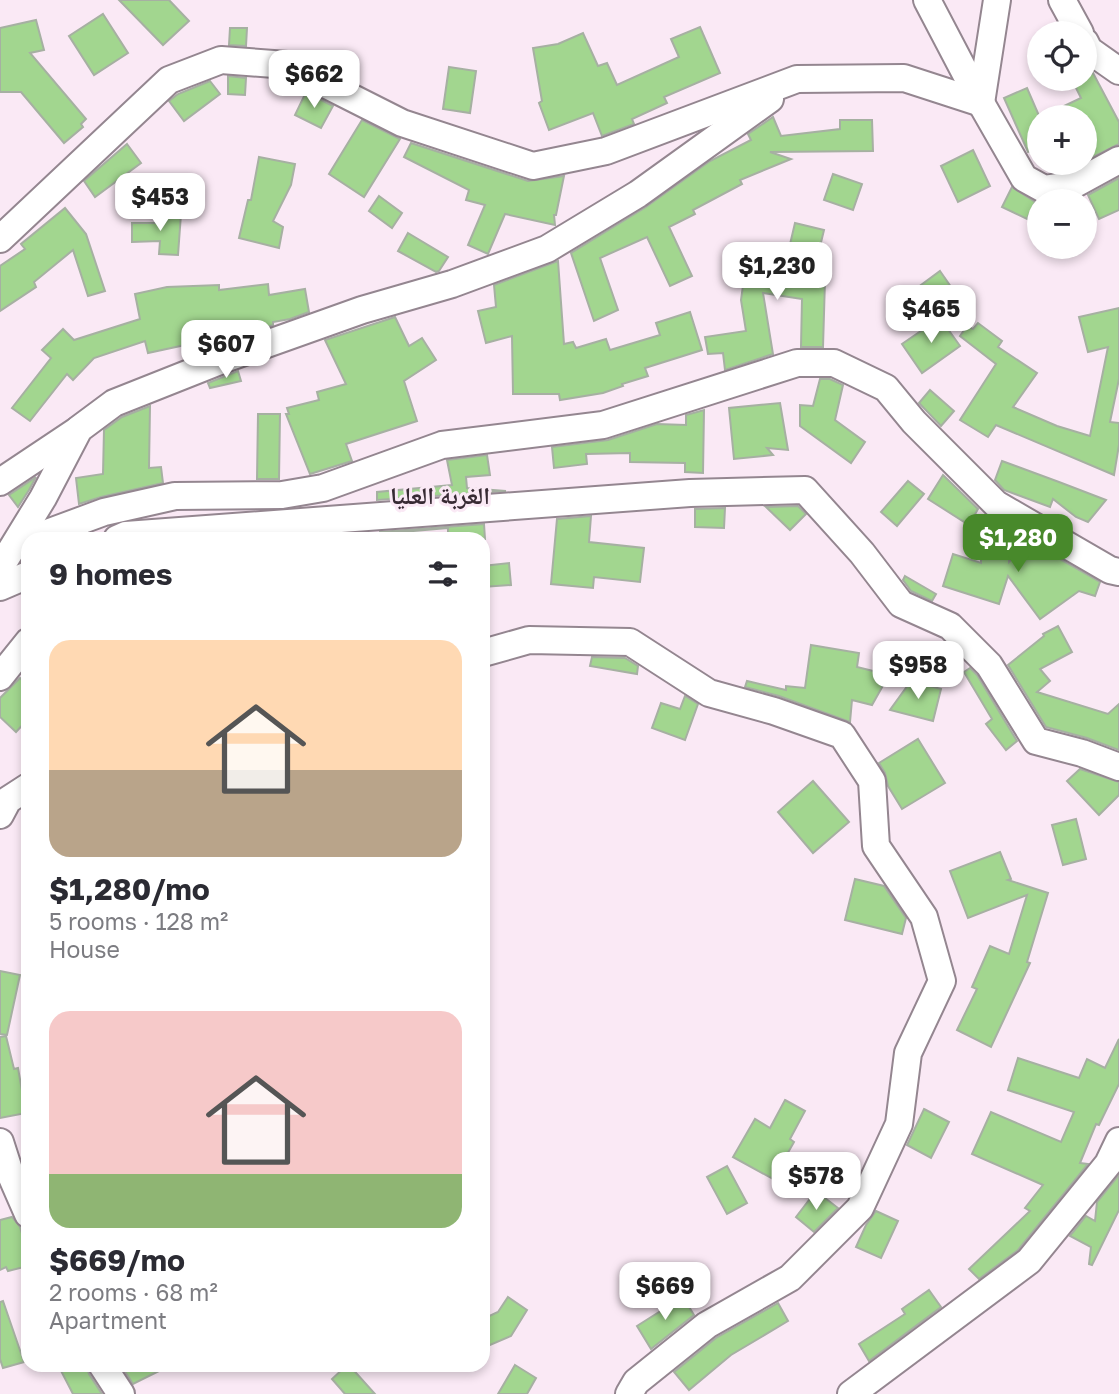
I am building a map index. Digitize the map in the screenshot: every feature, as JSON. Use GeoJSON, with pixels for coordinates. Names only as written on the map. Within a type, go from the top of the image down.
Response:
{"type":"FeatureCollection","features":[{"type":"Feature","properties":{"kind":"street"},"geometry":{"type":"LineString","coordinates":[[927,0],[1024,178],[1044,189],[1073,185],[1119,160]]}},
{"type":"Feature","properties":{"kind":"street"},"geometry":{"type":"LineString","coordinates":[[981,103],[997,0]]}},
{"type":"Feature","properties":{"kind":"street"},"geometry":{"type":"LineString","coordinates":[[1062,0],[1073,21]]}},
{"type":"Feature","properties":{"kind":"street"},"geometry":{"type":"LineString","coordinates":[[1097,56],[1119,71]]}},
{"type":"Feature","properties":{"kind":"street"},"geometry":{"type":"LineString","coordinates":[[0,239],[169,80],[220,60],[287,65],[402,123],[533,166],[606,151],[797,79],[904,78],[981,103]]}},
{"type":"Feature","properties":{"kind":"street"},"geometry":{"type":"LineString","coordinates":[[0,482],[114,403],[230,357],[362,310],[452,284],[547,250],[638,194],[797,79]]}},
{"type":"Feature","properties":{"kind":"street"},"geometry":{"type":"LineString","coordinates":[[49,532],[104,512],[176,496],[282,495],[323,488],[442,445],[603,425],[797,363],[834,363],[886,388],[914,422],[996,505],[1110,570],[1119,572]]}},
{"type":"Feature","properties":{"kind":"street"},"geometry":{"type":"LineString","coordinates":[[28,532],[79,429]]}},
{"type":"Feature","properties":{"kind":"street"},"geometry":{"type":"LineString","coordinates":[[198,532],[690,493],[805,490],[862,553],[901,604],[950,626],[989,665],[1035,741],[1082,753],[1119,767]]}},
{"type":"Feature","properties":{"kind":"street"},"geometry":{"type":"LineString","coordinates":[[0,568],[21,544]]}},
{"type":"Feature","properties":{"kind":"street"},"geometry":{"type":"LineString","coordinates":[[0,587],[21,578]]}},
{"type":"Feature","properties":{"kind":"street"},"geometry":{"type":"LineString","coordinates":[[490,651],[529,640],[630,642],[709,693],[774,711],[842,735],[872,781],[876,846],[924,917],[942,981],[908,1053],[899,1124],[860,1208],[790,1278],[707,1325],[636,1382],[629,1394]]}},
{"type":"Feature","properties":{"kind":"street"},"geometry":{"type":"LineString","coordinates":[[0,677],[21,651]]}},
{"type":"Feature","properties":{"kind":"street"},"geometry":{"type":"LineString","coordinates":[[0,815],[8,800],[21,792]]}},
{"type":"Feature","properties":{"kind":"street"},"geometry":{"type":"LineString","coordinates":[[0,1142],[21,1198]]}},
{"type":"Feature","properties":{"kind":"street"},"geometry":{"type":"LineString","coordinates":[[851,1394],[1029,1261],[1108,1164],[1119,1142]]}},
{"type":"Feature","properties":{"kind":"street"},"geometry":{"type":"LineString","coordinates":[[107,1372],[121,1394]]}},
{"type":"Feature","properties":{"kind":"building"},"geometry":{"type":"Polygon","coordinates":[[[119,0],[169,0],[189,21],[163,45],[119,0]]]}},
{"type":"Feature","properties":{"kind":"building"},"geometry":{"type":"Polygon","coordinates":[[[103,14],[128,53],[94,75],[69,36],[103,14]]]}},
{"type":"Feature","properties":{"kind":"building"},"geometry":{"type":"Polygon","coordinates":[[[36,20],[44,50],[30,53],[86,119],[81,124],[83,127],[64,143],[21,92],[0,92],[0,28],[36,20]]]}},
{"type":"Feature","properties":{"kind":"building"},"geometry":{"type":"Polygon","coordinates":[[[700,27],[720,73],[664,97],[667,103],[632,119],[634,124],[602,136],[593,113],[549,130],[539,103],[542,101],[533,48],[558,44],[583,33],[598,66],[607,63],[617,85],[679,57],[671,39],[700,27]]]}},
{"type":"Feature","properties":{"kind":"building"},"geometry":{"type":"Polygon","coordinates":[[[230,28],[247,28],[246,46],[229,45],[230,28]]]}},
{"type":"Feature","properties":{"kind":"building"},"geometry":{"type":"Polygon","coordinates":[[[449,67],[476,71],[470,113],[443,109],[449,67]]]}},
{"type":"Feature","properties":{"kind":"building"},"geometry":{"type":"Polygon","coordinates":[[[228,76],[246,78],[245,95],[228,94],[228,76]]]}},
{"type":"Feature","properties":{"kind":"building"},"geometry":{"type":"Polygon","coordinates":[[[210,81],[220,94],[184,121],[169,101],[178,94],[210,81]]]}},
{"type":"Feature","properties":{"kind":"building"},"geometry":{"type":"Polygon","coordinates":[[[1097,81],[1119,122],[1119,144],[1097,155],[1097,105],[1066,105],[1081,98],[1078,91],[1097,91],[1097,81]]]}},
{"type":"Feature","properties":{"kind":"building"},"geometry":{"type":"Polygon","coordinates":[[[1027,88],[1034,105],[1027,105],[1027,150],[1004,98],[1027,88]]]}},
{"type":"Feature","properties":{"kind":"building"},"geometry":{"type":"Polygon","coordinates":[[[306,92],[333,106],[321,128],[295,115],[306,92]]]}},
{"type":"Feature","properties":{"kind":"building"},"geometry":{"type":"Polygon","coordinates":[[[773,117],[781,136],[840,129],[840,120],[872,120],[873,151],[770,152],[791,159],[740,180],[742,184],[693,210],[695,214],[669,227],[692,276],[670,286],[647,237],[600,258],[618,310],[594,321],[571,253],[646,207],[710,161],[751,140],[748,134],[773,117]]]}},
{"type":"Feature","properties":{"kind":"building"},"geometry":{"type":"Polygon","coordinates":[[[362,120],[400,139],[364,197],[329,174],[362,120]]]}},
{"type":"Feature","properties":{"kind":"building"},"geometry":{"type":"Polygon","coordinates":[[[411,143],[528,181],[564,176],[554,215],[555,225],[505,214],[488,254],[468,245],[485,205],[466,200],[469,190],[404,157],[411,143]]]}},
{"type":"Feature","properties":{"kind":"building"},"geometry":{"type":"Polygon","coordinates":[[[127,144],[141,163],[95,197],[84,181],[127,144]]]}},
{"type":"Feature","properties":{"kind":"building"},"geometry":{"type":"Polygon","coordinates":[[[973,150],[990,186],[958,202],[941,166],[973,150]]]}},
{"type":"Feature","properties":{"kind":"building"},"geometry":{"type":"Polygon","coordinates":[[[259,157],[295,164],[291,185],[273,221],[283,227],[279,248],[239,238],[248,200],[251,200],[259,157]]]}},
{"type":"Feature","properties":{"kind":"building"},"geometry":{"type":"Polygon","coordinates":[[[833,174],[862,184],[853,210],[824,200],[833,174]]]}},
{"type":"Feature","properties":{"kind":"building"},"geometry":{"type":"Polygon","coordinates":[[[1119,178],[1119,210],[1099,219],[1097,190],[1119,178]]]}},
{"type":"Feature","properties":{"kind":"building"},"geometry":{"type":"Polygon","coordinates":[[[1012,187],[1027,197],[1027,219],[1002,207],[1012,187]]]}},
{"type":"Feature","properties":{"kind":"building"},"geometry":{"type":"Polygon","coordinates":[[[379,196],[402,213],[392,228],[369,211],[379,196]]]}},
{"type":"Feature","properties":{"kind":"building"},"geometry":{"type":"Polygon","coordinates":[[[65,208],[86,234],[105,291],[88,296],[73,250],[34,282],[36,287],[0,311],[0,266],[25,249],[21,244],[65,208]]]}},
{"type":"Feature","properties":{"kind":"building"},"geometry":{"type":"Polygon","coordinates":[[[162,213],[181,214],[178,255],[159,254],[160,241],[132,242],[132,223],[161,223],[162,213]]]}},
{"type":"Feature","properties":{"kind":"building"},"geometry":{"type":"Polygon","coordinates":[[[795,223],[824,230],[812,280],[825,280],[823,347],[801,347],[802,299],[763,293],[773,354],[725,370],[723,353],[708,354],[705,337],[746,331],[741,300],[746,264],[784,270],[795,223]]]}},
{"type":"Feature","properties":{"kind":"building"},"geometry":{"type":"Polygon","coordinates":[[[408,233],[448,257],[439,271],[436,272],[398,251],[408,233]]]}},
{"type":"Feature","properties":{"kind":"building"},"geometry":{"type":"Polygon","coordinates":[[[558,261],[564,344],[573,342],[576,348],[606,339],[610,350],[660,335],[656,323],[690,312],[702,350],[645,368],[648,376],[603,393],[560,400],[559,394],[513,394],[512,336],[486,343],[478,311],[496,307],[494,285],[558,261]]]}},
{"type":"Feature","properties":{"kind":"building"},"geometry":{"type":"Polygon","coordinates":[[[940,271],[956,294],[934,311],[917,288],[940,271]]]}},
{"type":"Feature","properties":{"kind":"building"},"geometry":{"type":"Polygon","coordinates":[[[268,284],[269,295],[305,289],[309,312],[273,322],[273,325],[268,327],[229,332],[231,340],[201,351],[199,342],[148,353],[145,341],[94,358],[73,380],[67,374],[30,421],[12,408],[51,358],[42,350],[63,329],[74,340],[140,319],[135,294],[167,287],[219,285],[219,290],[268,284]]]}},
{"type":"Feature","properties":{"kind":"building"},"geometry":{"type":"Polygon","coordinates":[[[1119,308],[1119,379],[1110,422],[1119,423],[1119,445],[1114,475],[996,425],[988,437],[960,420],[996,364],[960,336],[967,326],[973,329],[978,323],[1002,341],[998,347],[1037,373],[1013,407],[1057,426],[1090,436],[1108,347],[1088,352],[1079,317],[1119,308]]]}},
{"type":"Feature","properties":{"kind":"building"},"geometry":{"type":"Polygon","coordinates":[[[395,317],[409,346],[422,338],[436,360],[404,381],[417,421],[346,444],[352,461],[310,474],[286,414],[289,414],[287,408],[319,400],[317,392],[346,384],[325,340],[395,317]]]}},
{"type":"Feature","properties":{"kind":"building"},"geometry":{"type":"Polygon","coordinates":[[[940,318],[960,346],[922,373],[902,344],[940,318]]]}},
{"type":"Feature","properties":{"kind":"building"},"geometry":{"type":"Polygon","coordinates":[[[238,371],[241,381],[210,388],[208,383],[238,371]]]}},
{"type":"Feature","properties":{"kind":"building"},"geometry":{"type":"Polygon","coordinates":[[[820,379],[830,379],[843,385],[835,420],[865,442],[851,463],[800,426],[800,405],[813,406],[820,379]]]}},
{"type":"Feature","properties":{"kind":"building"},"geometry":{"type":"Polygon","coordinates":[[[930,390],[954,411],[941,426],[919,403],[930,390]]]}},
{"type":"Feature","properties":{"kind":"building"},"geometry":{"type":"Polygon","coordinates":[[[780,403],[788,450],[767,448],[773,455],[734,459],[729,408],[780,403]]]}},
{"type":"Feature","properties":{"kind":"building"},"geometry":{"type":"Polygon","coordinates":[[[150,406],[149,468],[161,467],[163,483],[79,504],[76,478],[103,474],[104,430],[122,417],[150,406]]]}},
{"type":"Feature","properties":{"kind":"building"},"geometry":{"type":"Polygon","coordinates":[[[704,410],[703,473],[685,472],[685,463],[630,462],[630,453],[586,454],[587,464],[554,468],[552,447],[608,440],[657,424],[686,425],[686,415],[704,410]]]}},
{"type":"Feature","properties":{"kind":"building"},"geometry":{"type":"Polygon","coordinates":[[[258,414],[280,414],[279,479],[257,479],[258,414]]]}},
{"type":"Feature","properties":{"kind":"building"},"geometry":{"type":"Polygon","coordinates":[[[487,455],[490,475],[466,477],[467,488],[506,491],[377,500],[377,492],[452,485],[447,460],[487,455]]]}},
{"type":"Feature","properties":{"kind":"building"},"geometry":{"type":"Polygon","coordinates":[[[1002,461],[1106,500],[1088,522],[1076,517],[1053,499],[1050,507],[1004,490],[995,480],[1002,461]]]}},
{"type":"Feature","properties":{"kind":"building"},"geometry":{"type":"Polygon","coordinates":[[[943,475],[978,509],[969,525],[928,499],[943,475]]]}},
{"type":"Feature","properties":{"kind":"building"},"geometry":{"type":"Polygon","coordinates":[[[36,477],[29,490],[18,507],[9,495],[36,477]]]}},
{"type":"Feature","properties":{"kind":"building"},"geometry":{"type":"Polygon","coordinates":[[[908,481],[924,494],[897,526],[881,512],[908,481]]]}},
{"type":"Feature","properties":{"kind":"building"},"geometry":{"type":"Polygon","coordinates":[[[798,506],[806,514],[790,530],[766,507],[798,506]]]}},
{"type":"Feature","properties":{"kind":"building"},"geometry":{"type":"Polygon","coordinates":[[[725,508],[724,528],[695,527],[695,509],[725,508]]]}},
{"type":"Feature","properties":{"kind":"building"},"geometry":{"type":"Polygon","coordinates":[[[591,516],[589,542],[644,548],[640,582],[594,577],[593,588],[551,584],[557,519],[591,516]]]}},
{"type":"Feature","properties":{"kind":"building"},"geometry":{"type":"Polygon","coordinates":[[[484,524],[485,532],[448,532],[448,528],[380,532],[484,524]]]}},
{"type":"Feature","properties":{"kind":"building"},"geometry":{"type":"Polygon","coordinates":[[[981,527],[1004,527],[1009,530],[1009,562],[1028,541],[1100,582],[1095,596],[1079,591],[1040,619],[1008,576],[999,604],[943,586],[953,554],[981,563],[981,527]]]}},
{"type":"Feature","properties":{"kind":"building"},"geometry":{"type":"Polygon","coordinates":[[[509,563],[511,585],[490,586],[490,565],[509,563]]]}},
{"type":"Feature","properties":{"kind":"building"},"geometry":{"type":"Polygon","coordinates":[[[905,576],[936,594],[932,601],[911,591],[903,580],[905,576]]]}},
{"type":"Feature","properties":{"kind":"building"},"geometry":{"type":"Polygon","coordinates":[[[1058,626],[1072,652],[1040,669],[1050,681],[1037,692],[1108,714],[1119,704],[1119,750],[1046,727],[1008,665],[1044,636],[1043,634],[1058,626]]]}},
{"type":"Feature","properties":{"kind":"building"},"geometry":{"type":"Polygon","coordinates":[[[811,645],[859,653],[857,667],[889,675],[872,705],[852,700],[850,722],[779,696],[745,687],[747,681],[786,690],[786,686],[805,688],[811,645]]]}},
{"type":"Feature","properties":{"kind":"building"},"geometry":{"type":"Polygon","coordinates":[[[592,657],[625,658],[638,666],[637,674],[590,666],[592,657]]]}},
{"type":"Feature","properties":{"kind":"building"},"geometry":{"type":"Polygon","coordinates":[[[970,668],[1017,741],[1006,750],[986,724],[992,719],[964,672],[970,668]]]}},
{"type":"Feature","properties":{"kind":"building"},"geometry":{"type":"Polygon","coordinates":[[[21,679],[21,727],[16,732],[0,717],[0,698],[21,679]]]}},
{"type":"Feature","properties":{"kind":"building"},"geometry":{"type":"Polygon","coordinates":[[[911,681],[941,689],[933,721],[890,710],[911,681]]]}},
{"type":"Feature","properties":{"kind":"building"},"geometry":{"type":"Polygon","coordinates":[[[685,696],[698,704],[685,740],[652,728],[661,703],[680,709],[685,696]]]}},
{"type":"Feature","properties":{"kind":"building"},"geometry":{"type":"Polygon","coordinates":[[[918,739],[945,783],[902,809],[888,786],[879,763],[918,739]]]}},
{"type":"Feature","properties":{"kind":"building"},"geometry":{"type":"Polygon","coordinates":[[[1080,769],[1119,782],[1119,795],[1099,815],[1067,781],[1080,769]]]}},
{"type":"Feature","properties":{"kind":"building"},"geometry":{"type":"Polygon","coordinates":[[[813,781],[849,822],[813,853],[778,812],[813,781]]]}},
{"type":"Feature","properties":{"kind":"building"},"geometry":{"type":"Polygon","coordinates":[[[1076,819],[1086,859],[1063,865],[1052,825],[1076,819]]]}},
{"type":"Feature","properties":{"kind":"building"},"geometry":{"type":"Polygon","coordinates":[[[1000,852],[1011,879],[1008,880],[1048,893],[1027,962],[1030,963],[991,1047],[957,1030],[977,989],[972,987],[990,946],[1009,954],[1027,895],[968,918],[950,871],[1000,852]]]}},
{"type":"Feature","properties":{"kind":"building"},"geometry":{"type":"Polygon","coordinates":[[[855,879],[884,886],[906,918],[902,934],[845,920],[855,879]]]}},
{"type":"Feature","properties":{"kind":"building"},"geometry":{"type":"Polygon","coordinates":[[[0,971],[20,975],[7,1035],[0,1034],[0,971]]]}},
{"type":"Feature","properties":{"kind":"building"},"geometry":{"type":"Polygon","coordinates":[[[6,1036],[14,1069],[18,1068],[21,1114],[0,1118],[0,1037],[6,1036]]]}},
{"type":"Feature","properties":{"kind":"building"},"geometry":{"type":"Polygon","coordinates":[[[1119,1039],[1119,1084],[1099,1125],[1096,1124],[1080,1163],[1088,1164],[1018,1250],[979,1279],[969,1269],[1030,1211],[1025,1208],[1043,1185],[972,1154],[991,1112],[1061,1142],[1074,1112],[1008,1090],[1018,1058],[1079,1078],[1087,1059],[1105,1068],[1119,1039]]]}},
{"type":"Feature","properties":{"kind":"building"},"geometry":{"type":"Polygon","coordinates":[[[785,1100],[805,1111],[790,1139],[794,1142],[773,1179],[733,1157],[755,1119],[770,1128],[785,1100]]]}},
{"type":"Feature","properties":{"kind":"building"},"geometry":{"type":"Polygon","coordinates":[[[924,1109],[949,1122],[931,1158],[907,1145],[924,1109]]]}},
{"type":"Feature","properties":{"kind":"building"},"geometry":{"type":"Polygon","coordinates":[[[727,1166],[747,1203],[727,1214],[707,1177],[727,1166]]]}},
{"type":"Feature","properties":{"kind":"building"},"geometry":{"type":"Polygon","coordinates":[[[1119,1175],[1119,1210],[1092,1265],[1089,1264],[1091,1247],[1070,1236],[1086,1216],[1095,1221],[1097,1202],[1119,1175]]]}},
{"type":"Feature","properties":{"kind":"building"},"geometry":{"type":"Polygon","coordinates":[[[816,1191],[838,1208],[814,1232],[796,1217],[816,1191]]]}},
{"type":"Feature","properties":{"kind":"building"},"geometry":{"type":"Polygon","coordinates":[[[876,1211],[898,1221],[881,1258],[856,1247],[876,1211]]]}},
{"type":"Feature","properties":{"kind":"building"},"geometry":{"type":"Polygon","coordinates":[[[12,1217],[20,1227],[21,1268],[8,1271],[6,1267],[0,1270],[0,1220],[12,1217]]]}},
{"type":"Feature","properties":{"kind":"building"},"geometry":{"type":"Polygon","coordinates":[[[929,1290],[941,1307],[869,1361],[859,1344],[905,1314],[902,1309],[929,1290]]]}},
{"type":"Feature","properties":{"kind":"building"},"geometry":{"type":"Polygon","coordinates":[[[508,1297],[527,1310],[511,1336],[490,1345],[490,1316],[498,1312],[508,1297]]]}},
{"type":"Feature","properties":{"kind":"building"},"geometry":{"type":"Polygon","coordinates":[[[683,1297],[694,1315],[651,1349],[637,1326],[683,1297]]]}},
{"type":"Feature","properties":{"kind":"building"},"geometry":{"type":"Polygon","coordinates":[[[3,1301],[21,1353],[21,1363],[3,1368],[0,1359],[0,1302],[3,1301]]]}},
{"type":"Feature","properties":{"kind":"building"},"geometry":{"type":"Polygon","coordinates":[[[778,1303],[788,1321],[731,1355],[689,1390],[674,1372],[716,1338],[778,1303]]]}},
{"type":"Feature","properties":{"kind":"building"},"geometry":{"type":"Polygon","coordinates":[[[515,1365],[536,1378],[527,1394],[498,1394],[515,1365]]]}},
{"type":"Feature","properties":{"kind":"building"},"geometry":{"type":"Polygon","coordinates":[[[62,1372],[88,1372],[102,1394],[73,1394],[62,1372]]]}},
{"type":"Feature","properties":{"kind":"building"},"geometry":{"type":"Polygon","coordinates":[[[125,1372],[157,1372],[133,1384],[125,1372]]]}},
{"type":"Feature","properties":{"kind":"building"},"geometry":{"type":"Polygon","coordinates":[[[340,1372],[355,1372],[375,1394],[345,1394],[332,1379],[340,1372]]]}},
{"type":"Feature","properties":{"kind":"district","name":"الغربة العليا"},"geometry":{"type":"Point","coordinates":[440,496]}}]}
